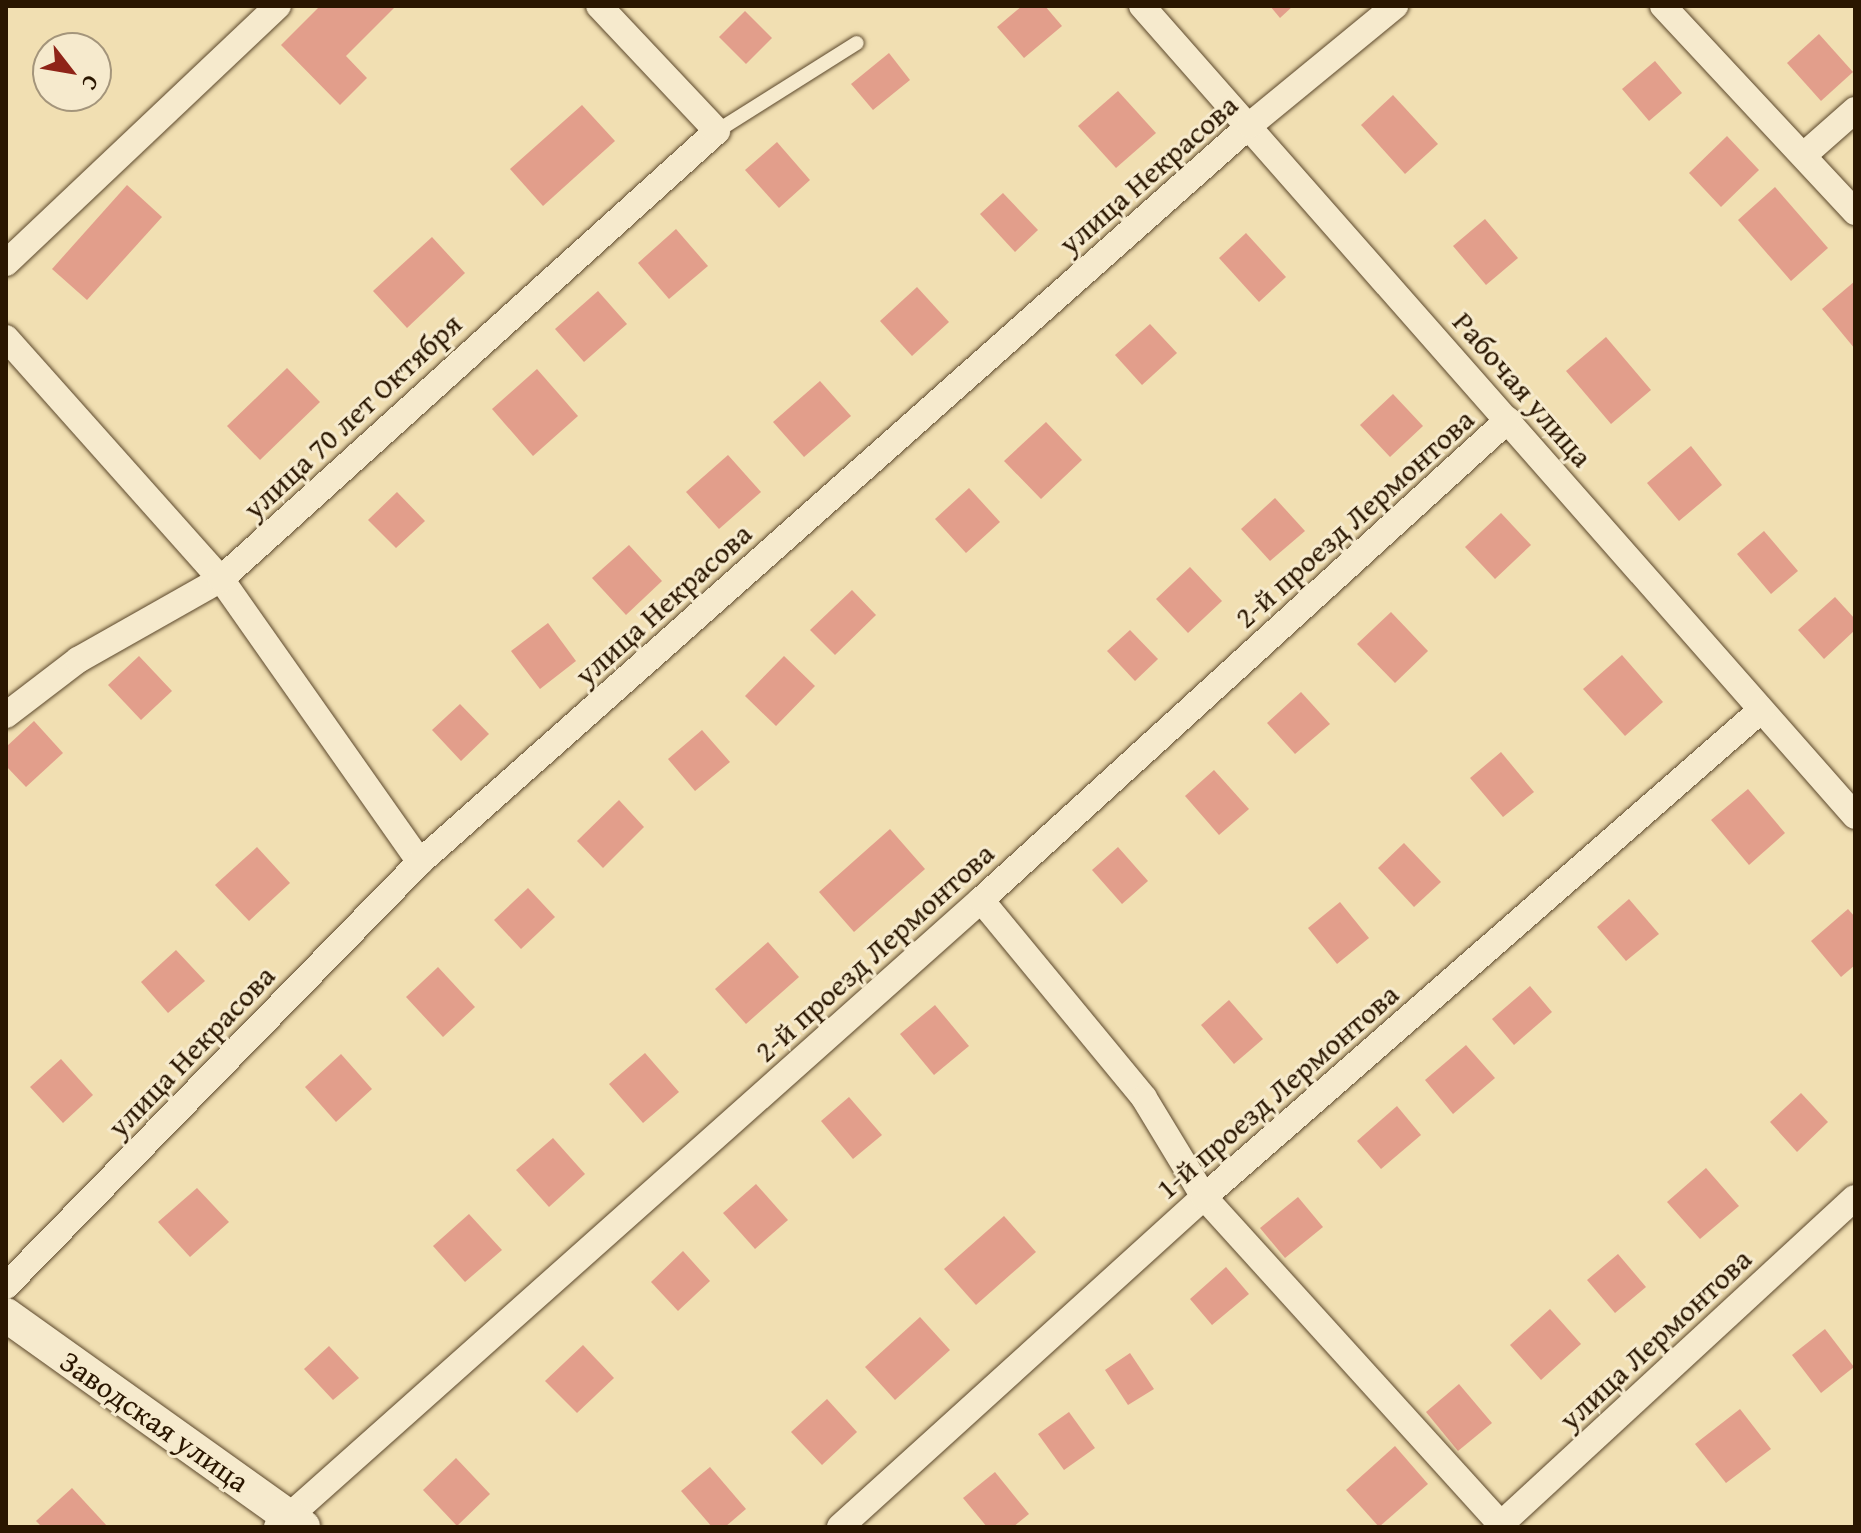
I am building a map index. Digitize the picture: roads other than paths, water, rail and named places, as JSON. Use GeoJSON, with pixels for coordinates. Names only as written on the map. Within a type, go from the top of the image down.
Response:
{"type":"FeatureCollection","features":[{"type":"Feature","properties":{"kind":"street"},"geometry":{"type":"LineString","coordinates":[[6,263],[278,6]]}},
{"type":"Feature","properties":{"kind":"street"},"geometry":{"type":"LineString","coordinates":[[599,6],[717,131]]}},
{"type":"Feature","properties":{"kind":"street","name":"Рабочая улица"},"geometry":{"type":"LineString","coordinates":[[1142,6],[1250,125],[1855,816]]}},
{"type":"Feature","properties":{"kind":"street","name":"улица Некрасова"},"geometry":{"type":"LineString","coordinates":[[6,1286],[420,862],[1250,125],[1395,6]]}},
{"type":"Feature","properties":{"kind":"street"},"geometry":{"type":"LineString","coordinates":[[1663,6],[1855,212]]}},
{"type":"Feature","properties":{"kind":"street"},"geometry":{"type":"LineString","coordinates":[[1804,155],[1855,110]]}},
{"type":"Feature","properties":{"kind":"street","name":"улица 70 лет Октября"},"geometry":{"type":"LineString","coordinates":[[6,715],[78,660],[221,579],[717,131]]}},
{"type":"Feature","properties":{"kind":"street"},"geometry":{"type":"LineString","coordinates":[[6,338],[221,579],[420,862]]}},
{"type":"Feature","properties":{"kind":"street","name":"2-й проезд Лермонтова"},"geometry":{"type":"LineString","coordinates":[[290,1523],[1508,420]]}},
{"type":"Feature","properties":{"kind":"street","name":"1-й проезд Лермонтова"},"geometry":{"type":"LineString","coordinates":[[840,1527],[1204,1197],[1761,710]]}},
{"type":"Feature","properties":{"kind":"street"},"geometry":{"type":"LineString","coordinates":[[981,900],[1144,1098],[1204,1197],[1500,1526]]}},
{"type":"Feature","properties":{"kind":"street","name":"улица Лермонтова"},"geometry":{"type":"LineString","coordinates":[[1500,1526],[1855,1198]]}},
{"type":"Feature","properties":{"kind":"street","name":"Заводская улица"},"geometry":{"type":"LineString","coordinates":[[6,1315],[290,1523]]}},
{"type":"Feature","properties":{"kind":"lane"},"geometry":{"type":"LineString","coordinates":[[717,131],[857,43]]}}]}
